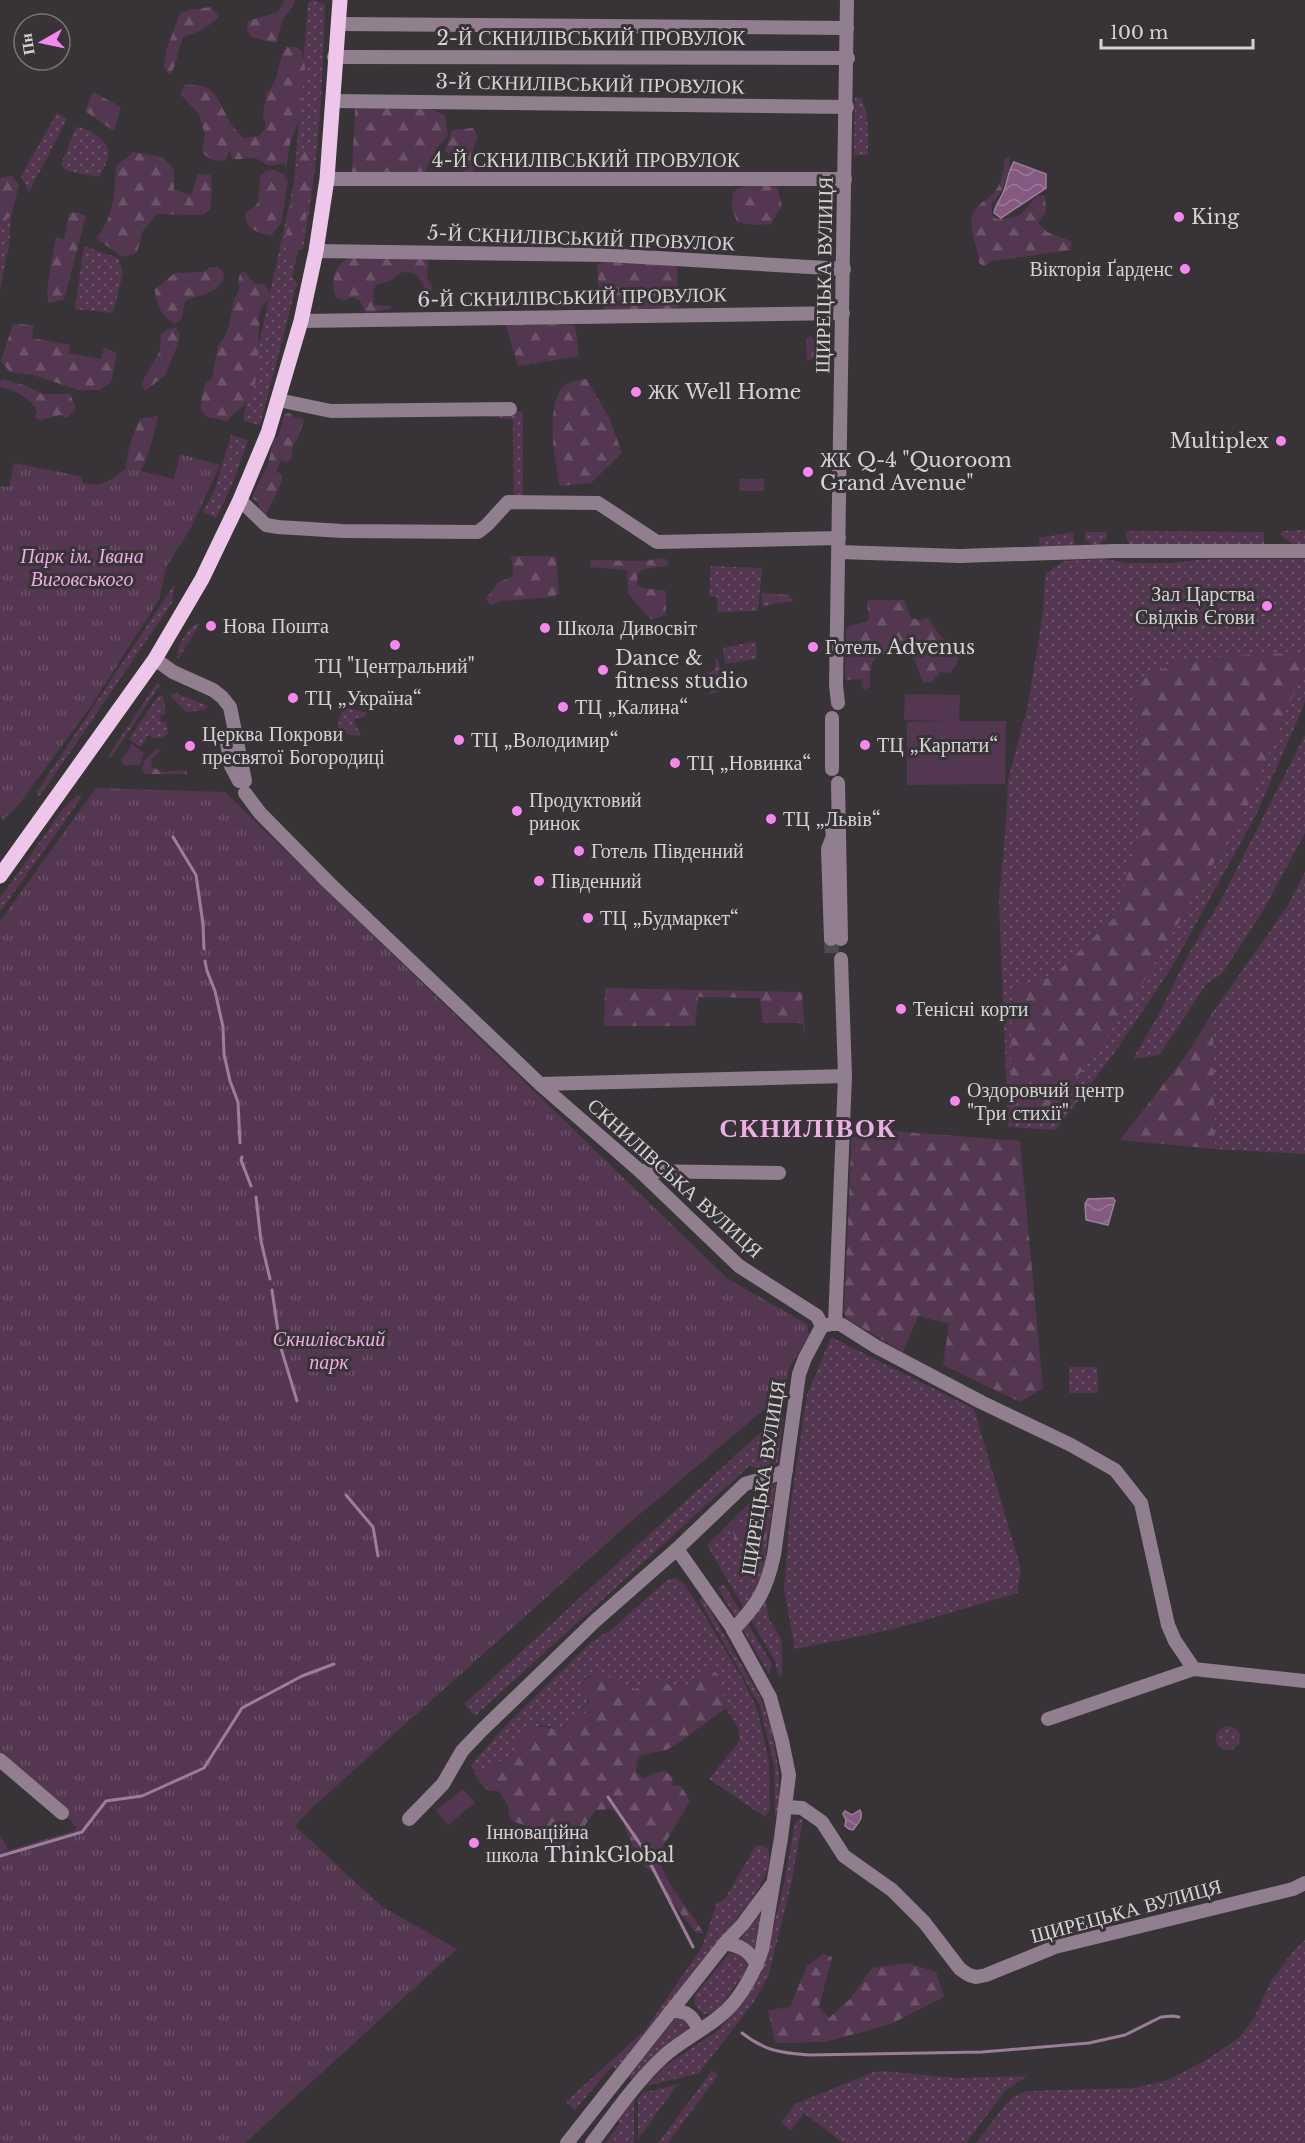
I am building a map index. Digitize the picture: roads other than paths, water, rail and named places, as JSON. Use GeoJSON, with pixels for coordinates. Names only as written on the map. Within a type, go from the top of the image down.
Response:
{"type":"FeatureCollection","features":[{"type":"Feature","properties":{"kind":"main road"},"geometry":{"type":"LineString","coordinates":[[0,876],[155,659],[195,592],[240,500],[268,433],[301,321],[316,251],[327,179],[334,101],[334,57],[340,0]]}},
{"type":"Feature","properties":{"kind":"street","name":"ЩИРЕЦЬКА ВУЛИЦЯ"},"geometry":{"type":"LineString","coordinates":[[835,699],[848,58],[847,0]]}},
{"type":"Feature","properties":{"kind":"street"},"geometry":{"type":"LineString","coordinates":[[339,24],[847,28]]}},
{"type":"Feature","properties":{"kind":"street","name":"2-Й СКНИЛІВСЬКИЙ ПРОВУЛОК"},"geometry":{"type":"LineString","coordinates":[[334,57],[848,58]]}},
{"type":"Feature","properties":{"kind":"street","name":"3-Й СКНИЛІВСЬКИЙ ПРОВУЛОК"},"geometry":{"type":"LineString","coordinates":[[334,101],[847,107]]}},
{"type":"Feature","properties":{"kind":"street","name":"4-Й СКНИЛІВСЬКИЙ ПРОВУЛОК"},"geometry":{"type":"LineString","coordinates":[[327,179],[845,179]]}},
{"type":"Feature","properties":{"kind":"street","name":"5-Й СКНИЛІВСЬКИЙ ПРОВУЛОК"},"geometry":{"type":"LineString","coordinates":[[316,251],[608,255],[844,269]]}},
{"type":"Feature","properties":{"kind":"street","name":"6-Й СКНИЛІВСЬКИЙ ПРОВУЛОК"},"geometry":{"type":"LineString","coordinates":[[301,321],[843,313]]}},
{"type":"Feature","properties":{"kind":"street"},"geometry":{"type":"LineString","coordinates":[[278,400],[331,411],[510,409]]}},
{"type":"Feature","properties":{"kind":"street"},"geometry":{"type":"LineString","coordinates":[[240,500],[266,525],[297,529],[478,532],[508,502],[598,503],[657,542],[839,545],[960,556],[1114,551],[1305,551]]}},
{"type":"Feature","properties":{"kind":"street","name":"СКНИЛІВСЬКА ВУЛИЦЯ"},"geometry":{"type":"LineString","coordinates":[[155,659],[173,672],[204,688],[213,690],[230,707],[243,785],[260,813],[329,883],[540,1084],[640,1171],[739,1266],[828,1324],[842,1325],[875,1346],[981,1402],[1071,1445],[1115,1470],[1142,1503],[1168,1625],[1175,1641],[1194,1669]]}},
{"type":"Feature","properties":{"kind":"street"},"geometry":{"type":"LineString","coordinates":[[835,718],[836,939]]}},
{"type":"Feature","properties":{"kind":"street","name":"ЩИРЕЦЬКА ВУЛИЦЯ"},"geometry":{"type":"LineString","coordinates":[[732,1628],[761,1598],[768,1580],[799,1374],[805,1358],[828,1324],[846,1076],[838,962]]}},
{"type":"Feature","properties":{"kind":"street"},"geometry":{"type":"LineString","coordinates":[[540,1084],[846,1076]]}},
{"type":"Feature","properties":{"kind":"street"},"geometry":{"type":"LineString","coordinates":[[640,1171],[779,1173]]}},
{"type":"Feature","properties":{"kind":"street"},"geometry":{"type":"LineString","coordinates":[[409,1820],[442,1784],[462,1751],[595,1621],[677,1549],[745,1484],[786,1470]]}},
{"type":"Feature","properties":{"kind":"street"},"geometry":{"type":"LineString","coordinates":[[592,2143],[633,2087],[665,2056],[720,2017],[736,2001],[757,1965],[762,1950],[786,1807],[789,1775],[770,1697],[732,1628],[677,1549]]}},
{"type":"Feature","properties":{"kind":"street"},"geometry":{"type":"LineString","coordinates":[[1048,1719],[1194,1669],[1305,1681]]}},
{"type":"Feature","properties":{"kind":"street"},"geometry":{"type":"LineString","coordinates":[[0,1760],[62,1813]]}},
{"type":"Feature","properties":{"kind":"street","name":"ЩИРЕЦЬКА ВУЛИЦЯ"},"geometry":{"type":"LineString","coordinates":[[786,1807],[802,1808],[822,1822],[844,1856],[892,1890],[924,1922],[960,1969],[976,1977],[1055,1947],[1293,1889],[1305,1883]]}},
{"type":"Feature","properties":{"kind":"street"},"geometry":{"type":"LineString","coordinates":[[567,2143],[725,1942],[743,1924],[774,1882]]}},
{"type":"Feature","properties":{"kind":"street"},"geometry":{"type":"LineString","coordinates":[[725,1942],[745,1948],[757,1965]]}},
{"type":"Feature","properties":{"kind":"street"},"geometry":{"type":"LineString","coordinates":[[671,2011],[680,2010],[689,2014],[694,2018],[699,2031]]}},
{"type":"Feature","properties":{"kind":"water"},"geometry":{"type":"Polygon","coordinates":[[[1014,162],[1046,174],[1046,188],[1001,218],[994,213],[1014,162]]]}},
{"type":"Feature","properties":{"kind":"water"},"geometry":{"type":"Polygon","coordinates":[[[1113,1198],[1115,1201],[1108,1225],[1086,1220],[1085,1204],[1088,1199],[1113,1198]]]}},
{"type":"Feature","properties":{"kind":"water"},"geometry":{"type":"Polygon","coordinates":[[[860,1810],[860,1820],[853,1830],[849,1829],[845,1826],[846,1820],[843,1814],[845,1811],[852,1815],[860,1810]]]}},
{"type":"Feature","properties":{"kind":"waterway"},"geometry":{"type":"LineString","coordinates":[[173,837],[196,875],[204,949]]}},
{"type":"Feature","properties":{"kind":"waterway"},"geometry":{"type":"LineString","coordinates":[[205,961],[223,1027],[224,1054],[230,1081],[238,1102],[240,1143]]}},
{"type":"Feature","properties":{"kind":"waterway"},"geometry":{"type":"LineString","coordinates":[[242,1157],[241,1160],[251,1186]]}},
{"type":"Feature","properties":{"kind":"waterway"},"geometry":{"type":"LineString","coordinates":[[256,1197],[261,1241],[270,1279]]}},
{"type":"Feature","properties":{"kind":"waterway"},"geometry":{"type":"LineString","coordinates":[[272,1290],[280,1345],[297,1401]]}},
{"type":"Feature","properties":{"kind":"waterway"},"geometry":{"type":"LineString","coordinates":[[346,1495],[373,1527],[378,1556]]}},
{"type":"Feature","properties":{"kind":"waterway"},"geometry":{"type":"LineString","coordinates":[[0,1856],[82,1832],[106,1801],[142,1796],[204,1768],[242,1708],[302,1676],[334,1664]]}},
{"type":"Feature","properties":{"kind":"waterway"},"geometry":{"type":"LineString","coordinates":[[608,1797],[642,1847],[693,1947]]}},
{"type":"Feature","properties":{"kind":"waterway"},"geometry":{"type":"LineString","coordinates":[[742,2033],[766,2047],[782,2052],[809,2055],[982,2052],[1089,2043],[1125,2035],[1161,2017],[1179,2017]]}},
{"type":"Feature","properties":{"kind":"tunnel"},"geometry":{"type":"LineString","coordinates":[[831,939],[832,959]]}},
{"type":"Feature","properties":{"kind":"place","name":"King"},"geometry":{"type":"Point","coordinates":[1179,217]}},
{"type":"Feature","properties":{"kind":"place","name":"Вікторія Ґарденс"},"geometry":{"type":"Point","coordinates":[1185,269]}},
{"type":"Feature","properties":{"kind":"place","name":"ЖК Well Home"},"geometry":{"type":"Point","coordinates":[636,392]}},
{"type":"Feature","properties":{"kind":"place","name":"Multiplex"},"geometry":{"type":"Point","coordinates":[1281,441]}},
{"type":"Feature","properties":{"kind":"place","name":"ЖК Q-4 \"Quoroom Grand Avenue\""},"geometry":{"type":"Point","coordinates":[808,472]}},
{"type":"Feature","properties":{"kind":"place","name":"Зал Царства Свідків Єгови"},"geometry":{"type":"Point","coordinates":[1267,606]}},
{"type":"Feature","properties":{"kind":"place","name":"Нова Пошта"},"geometry":{"type":"Point","coordinates":[211,626]}},
{"type":"Feature","properties":{"kind":"place","name":"Школа Дивосвіт"},"geometry":{"type":"Point","coordinates":[545,628]}},
{"type":"Feature","properties":{"kind":"place","name":"ТЦ \"Центральний\""},"geometry":{"type":"Point","coordinates":[395,645]}},
{"type":"Feature","properties":{"kind":"place","name":"Готель Advenus"},"geometry":{"type":"Point","coordinates":[813,647]}},
{"type":"Feature","properties":{"kind":"place","name":"Dance & fitness studio"},"geometry":{"type":"Point","coordinates":[603,670]}},
{"type":"Feature","properties":{"kind":"place","name":"ТЦ „Україна“"},"geometry":{"type":"Point","coordinates":[293,698]}},
{"type":"Feature","properties":{"kind":"place","name":"ТЦ „Калина“"},"geometry":{"type":"Point","coordinates":[563,707]}},
{"type":"Feature","properties":{"kind":"place","name":"ТЦ „Володимир“"},"geometry":{"type":"Point","coordinates":[459,740]}},
{"type":"Feature","properties":{"kind":"place","name":"ТЦ „Карпати“"},"geometry":{"type":"Point","coordinates":[865,745]}},
{"type":"Feature","properties":{"kind":"place","name":"Церква Покрови пресвятої Богородиці"},"geometry":{"type":"Point","coordinates":[190,746]}},
{"type":"Feature","properties":{"kind":"place","name":"ТЦ „Новинка“"},"geometry":{"type":"Point","coordinates":[675,763]}},
{"type":"Feature","properties":{"kind":"place","name":"Продуктовий ринок"},"geometry":{"type":"Point","coordinates":[517,811]}},
{"type":"Feature","properties":{"kind":"place","name":"ТЦ „Львів“"},"geometry":{"type":"Point","coordinates":[771,819]}},
{"type":"Feature","properties":{"kind":"place","name":"Готель Південний"},"geometry":{"type":"Point","coordinates":[579,851]}},
{"type":"Feature","properties":{"kind":"place","name":"Південний"},"geometry":{"type":"Point","coordinates":[539,881]}},
{"type":"Feature","properties":{"kind":"place","name":"ТЦ „Будмаркет“"},"geometry":{"type":"Point","coordinates":[588,918]}},
{"type":"Feature","properties":{"kind":"place","name":"Тенісні корти"},"geometry":{"type":"Point","coordinates":[901,1009]}},
{"type":"Feature","properties":{"kind":"place","name":"Оздоровчий центр \"Три стихії\""},"geometry":{"type":"Point","coordinates":[955,1101]}},
{"type":"Feature","properties":{"kind":"place","name":"Інноваційна школа ThinkGlobal"},"geometry":{"type":"Point","coordinates":[474,1843]}},
{"type":"Feature","properties":{"kind":"district","name":"СКНИЛІВОК"},"geometry":{"type":"Point","coordinates":[808,1128]}},
{"type":"Feature","properties":{"kind":"park label","name":"Парк ім. Івана Виговського"},"geometry":{"type":"Point","coordinates":[82,568]}},
{"type":"Feature","properties":{"kind":"park label","name":"Скнилівський парк"},"geometry":{"type":"Point","coordinates":[329,1350]}}]}
